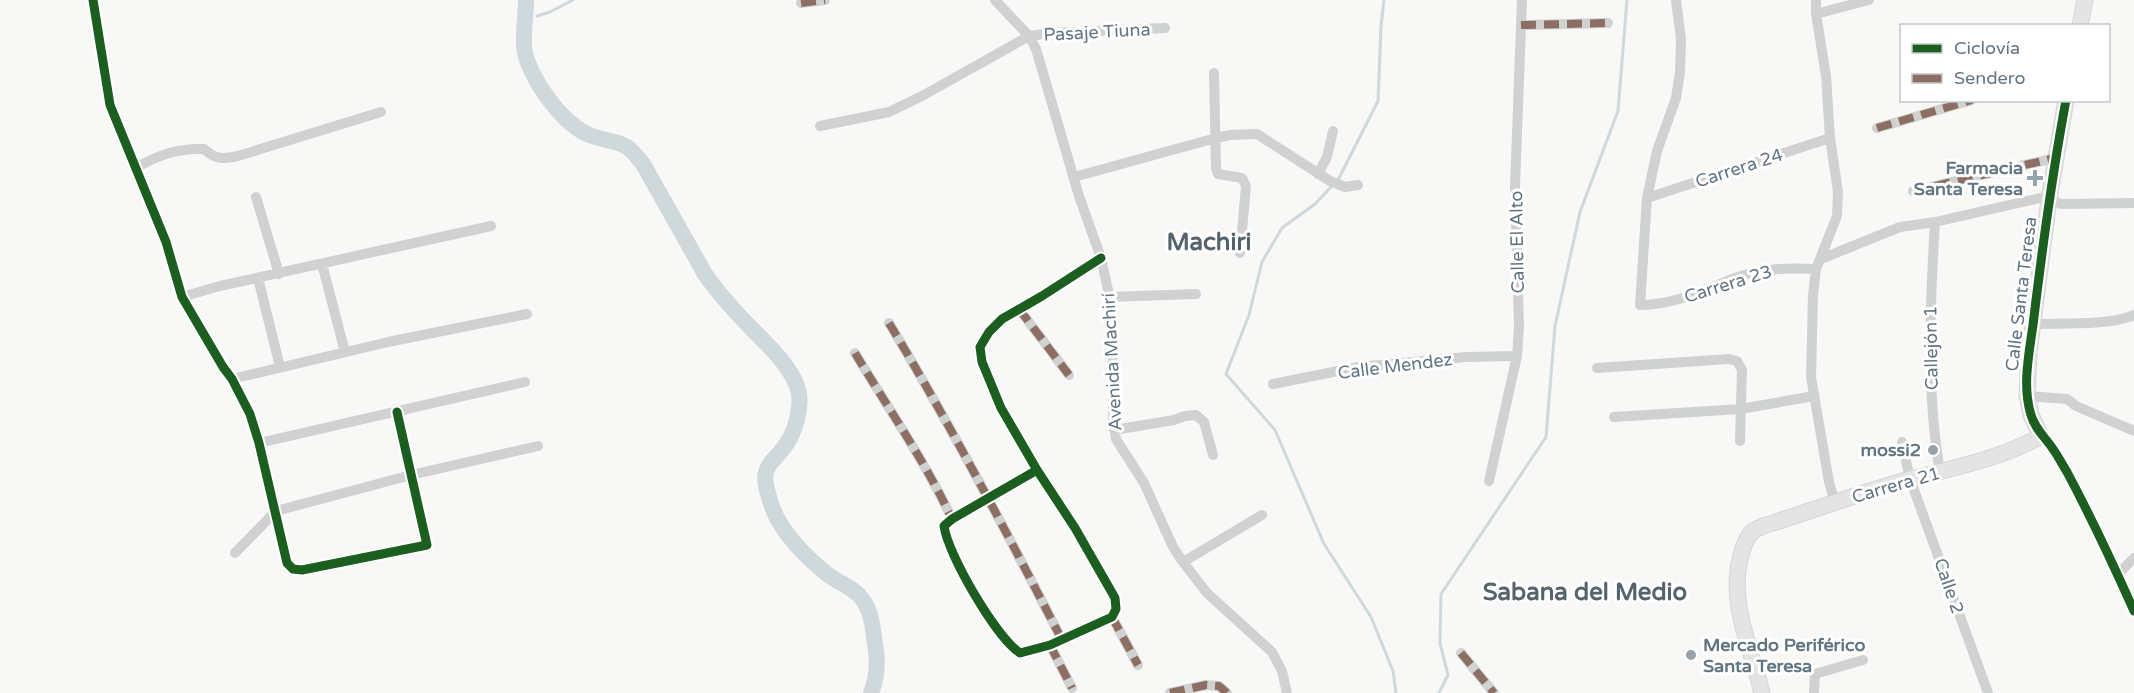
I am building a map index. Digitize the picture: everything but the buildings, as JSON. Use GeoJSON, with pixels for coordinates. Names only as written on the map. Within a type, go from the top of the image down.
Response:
{"type":"FeatureCollection","features":[{"type":"Feature","properties":{"kind":"street"},"geometry":{"type":"LineString","coordinates":[[93,0],[110,105],[166,242],[182,297],[232,379],[250,414],[276,511],[287,563],[293,569],[302,570],[427,545],[396,412]]}},
{"type":"Feature","properties":{"kind":"street"},"geometry":{"type":"LineString","coordinates":[[801,3],[825,0]]}},
{"type":"Feature","properties":{"kind":"street","name":"Avenida Machirí"},"geometry":{"type":"LineString","coordinates":[[995,0],[1029,36],[1042,68],[1101,258],[1109,297],[1116,439],[1144,483],[1182,562],[1207,593],[1254,633],[1272,652],[1282,671],[1287,693]]}},
{"type":"Feature","properties":{"kind":"street","name":"Calle El Alto"},"geometry":{"type":"LineString","coordinates":[[1490,481],[1517,356],[1519,327],[1515,186],[1522,0]]}},
{"type":"Feature","properties":{"kind":"street"},"geometry":{"type":"LineString","coordinates":[[1647,198],[1657,151],[1676,98],[1680,72],[1681,39],[1676,0]]}},
{"type":"Feature","properties":{"kind":"street"},"geometry":{"type":"LineString","coordinates":[[1816,0],[1816,14],[1826,76],[1830,138],[1838,192],[1837,216],[1816,269],[1811,377],[1829,482],[1835,503]]}},
{"type":"Feature","properties":{"kind":"street"},"geometry":{"type":"LineString","coordinates":[[1816,14],[1869,0]]}},
{"type":"Feature","properties":{"kind":"street"},"geometry":{"type":"LineString","coordinates":[[2080,24],[2085,0]]}},
{"type":"Feature","properties":{"kind":"street"},"geometry":{"type":"LineString","coordinates":[[1521,25],[1608,23]]}},
{"type":"Feature","properties":{"kind":"street","name":"Pasaje Tiuna"},"geometry":{"type":"LineString","coordinates":[[1029,36],[1165,28]]}},
{"type":"Feature","properties":{"kind":"street"},"geometry":{"type":"LineString","coordinates":[[820,126],[889,112],[1029,36]]}},
{"type":"Feature","properties":{"kind":"street"},"geometry":{"type":"LineString","coordinates":[[1214,73],[1216,168],[1218,174],[1242,178],[1246,186],[1240,253]]}},
{"type":"Feature","properties":{"kind":"street"},"geometry":{"type":"LineString","coordinates":[[1877,128],[1965,102]]}},
{"type":"Feature","properties":{"kind":"street","name":"Calle Santa Teresa"},"geometry":{"type":"LineString","coordinates":[[2066,102],[2049,199],[2029,353],[2028,396],[2031,415],[2041,436],[2052,447],[2066,471],[2134,611]]}},
{"type":"Feature","properties":{"kind":"street"},"geometry":{"type":"LineString","coordinates":[[136,168],[156,156],[174,150],[204,149],[219,160],[238,156],[381,112]]}},
{"type":"Feature","properties":{"kind":"street"},"geometry":{"type":"LineString","coordinates":[[1318,174],[1327,157],[1333,131]]}},
{"type":"Feature","properties":{"kind":"street"},"geometry":{"type":"LineString","coordinates":[[1074,177],[1216,138],[1257,134],[1330,181],[1345,187],[1358,185]]}},
{"type":"Feature","properties":{"kind":"street","name":"Carrera 24"},"geometry":{"type":"LineString","coordinates":[[1647,198],[1830,138]]}},
{"type":"Feature","properties":{"kind":"street"},"geometry":{"type":"LineString","coordinates":[[1913,191],[2055,158]]}},
{"type":"Feature","properties":{"kind":"street"},"geometry":{"type":"LineString","coordinates":[[256,197],[279,274]]}},
{"type":"Feature","properties":{"kind":"street","name":"Carrera 23"},"geometry":{"type":"LineString","coordinates":[[1647,198],[1640,305],[1666,303],[1706,291],[1739,277],[1779,268],[1816,269]]}},
{"type":"Feature","properties":{"kind":"street"},"geometry":{"type":"LineString","coordinates":[[1821,259],[1899,227],[1935,222],[2040,198],[2061,204],[2134,203]]}},
{"type":"Feature","properties":{"kind":"street","name":"Callejón 1"},"geometry":{"type":"LineString","coordinates":[[1935,222],[1930,310],[1934,429],[1940,472]]}},
{"type":"Feature","properties":{"kind":"street"},"geometry":{"type":"LineString","coordinates":[[182,297],[491,226]]}},
{"type":"Feature","properties":{"kind":"street"},"geometry":{"type":"LineString","coordinates":[[1037,470],[952,519],[944,526],[945,537],[996,630],[1020,653],[1050,645],[1112,617],[1116,609],[1115,598],[1001,408],[982,362],[980,347],[989,332],[1002,319],[1101,258]]}},
{"type":"Feature","properties":{"kind":"street"},"geometry":{"type":"LineString","coordinates":[[322,264],[345,352]]}},
{"type":"Feature","properties":{"kind":"street"},"geometry":{"type":"LineString","coordinates":[[258,278],[280,367]]}},
{"type":"Feature","properties":{"kind":"street"},"geometry":{"type":"LineString","coordinates":[[1109,297],[1196,294]]}},
{"type":"Feature","properties":{"kind":"street"},"geometry":{"type":"LineString","coordinates":[[1019,309],[1069,375]]}},
{"type":"Feature","properties":{"kind":"street"},"geometry":{"type":"LineString","coordinates":[[232,379],[345,352],[527,314]]}},
{"type":"Feature","properties":{"kind":"street"},"geometry":{"type":"LineString","coordinates":[[2033,324],[2103,321],[2125,319],[2134,315]]}},
{"type":"Feature","properties":{"kind":"street"},"geometry":{"type":"LineString","coordinates":[[889,323],[989,498],[1062,640]]}},
{"type":"Feature","properties":{"kind":"street"},"geometry":{"type":"LineString","coordinates":[[855,353],[913,447],[952,519]]}},
{"type":"Feature","properties":{"kind":"street","name":"Calle Mendez"},"geometry":{"type":"LineString","coordinates":[[1273,384],[1358,367],[1466,357],[1517,356]]}},
{"type":"Feature","properties":{"kind":"street"},"geometry":{"type":"LineString","coordinates":[[1597,368],[1729,359],[1737,361],[1742,370],[1740,441]]}},
{"type":"Feature","properties":{"kind":"street"},"geometry":{"type":"LineString","coordinates":[[259,443],[525,382]]}},
{"type":"Feature","properties":{"kind":"street"},"geometry":{"type":"LineString","coordinates":[[1614,417],[1741,409],[1814,396]]}},
{"type":"Feature","properties":{"kind":"street"},"geometry":{"type":"LineString","coordinates":[[2028,396],[2067,399],[2076,406],[2134,431]]}},
{"type":"Feature","properties":{"kind":"street"},"geometry":{"type":"LineString","coordinates":[[1114,430],[1196,415],[1204,422],[1213,455]]}},
{"type":"Feature","properties":{"kind":"street","name":"Carrera 21"},"geometry":{"type":"LineString","coordinates":[[1762,693],[1737,603],[1738,567],[1751,533],[1763,526],[1910,479],[1989,460],[2041,436]]}},
{"type":"Feature","properties":{"kind":"street","name":"Calle 2"},"geometry":{"type":"LineString","coordinates":[[1902,442],[1910,479],[1976,650],[1988,693]]}},
{"type":"Feature","properties":{"kind":"street"},"geometry":{"type":"LineString","coordinates":[[235,553],[276,511],[411,475],[538,446]]}},
{"type":"Feature","properties":{"kind":"street"},"geometry":{"type":"LineString","coordinates":[[1182,562],[1262,515]]}},
{"type":"Feature","properties":{"kind":"street"},"geometry":{"type":"LineString","coordinates":[[2118,574],[2134,558]]}},
{"type":"Feature","properties":{"kind":"street"},"geometry":{"type":"LineString","coordinates":[[1112,617],[1138,665]]}},
{"type":"Feature","properties":{"kind":"street"},"geometry":{"type":"LineString","coordinates":[[1050,645],[1072,688]]}},
{"type":"Feature","properties":{"kind":"street"},"geometry":{"type":"LineString","coordinates":[[1461,653],[1494,693]]}},
{"type":"Feature","properties":{"kind":"street"},"geometry":{"type":"LineString","coordinates":[[1814,693],[1815,674],[1863,660]]}},
{"type":"Feature","properties":{"kind":"street"},"geometry":{"type":"LineString","coordinates":[[1177,692],[1206,685],[1219,686],[1227,693]]}},
{"type":"Feature","properties":{"kind":"waterway"},"geometry":{"type":"LineString","coordinates":[[526,0],[524,47],[539,86],[559,112],[581,131],[625,146],[636,155],[705,274],[730,306],[769,346],[794,379],[799,394],[799,411],[787,444],[767,469],[765,477],[767,492],[774,512],[797,546],[827,574],[855,592],[866,605],[872,622],[876,656],[876,675],[871,693]]}},
{"type":"Feature","properties":{"kind":"waterway"},"geometry":{"type":"LineString","coordinates":[[537,16],[573,0]]}},
{"type":"Feature","properties":{"kind":"waterway"},"geometry":{"type":"LineString","coordinates":[[1338,180],[1378,101],[1384,0]]}},
{"type":"Feature","properties":{"kind":"waterway"},"geometry":{"type":"LineString","coordinates":[[1439,693],[1448,675],[1440,643],[1441,594],[1546,437],[1555,326],[1580,212],[1618,111],[1627,0]]}},
{"type":"Feature","properties":{"kind":"waterway"},"geometry":{"type":"LineString","coordinates":[[1333,185],[1315,204],[1282,228],[1262,262],[1249,315],[1226,374],[1275,430],[1324,544],[1371,617],[1393,671],[1396,693]]}},
{"type":"Feature","properties":{"kind":"marked path"},"geometry":{"type":"LineString","coordinates":[[801,3],[825,0]]}},
{"type":"Feature","properties":{"kind":"marked path"},"geometry":{"type":"LineString","coordinates":[[1521,25],[1608,23]]}},
{"type":"Feature","properties":{"kind":"marked path"},"geometry":{"type":"LineString","coordinates":[[1877,128],[1965,102]]}},
{"type":"Feature","properties":{"kind":"marked path"},"geometry":{"type":"LineString","coordinates":[[1913,191],[2055,158]]}},
{"type":"Feature","properties":{"kind":"marked path"},"geometry":{"type":"LineString","coordinates":[[1019,309],[1069,375]]}},
{"type":"Feature","properties":{"kind":"marked path"},"geometry":{"type":"LineString","coordinates":[[889,323],[978,480],[1062,640]]}},
{"type":"Feature","properties":{"kind":"marked path"},"geometry":{"type":"LineString","coordinates":[[855,353],[918,455],[952,519]]}},
{"type":"Feature","properties":{"kind":"marked path"},"geometry":{"type":"LineString","coordinates":[[1112,617],[1138,665]]}},
{"type":"Feature","properties":{"kind":"marked path"},"geometry":{"type":"LineString","coordinates":[[1050,645],[1072,688]]}},
{"type":"Feature","properties":{"kind":"marked path"},"geometry":{"type":"LineString","coordinates":[[1461,653],[1494,693]]}},
{"type":"Feature","properties":{"kind":"marked path"},"geometry":{"type":"LineString","coordinates":[[1170,693],[1206,685],[1219,686],[1227,693]]}},
{"type":"Feature","properties":{"kind":"cycle path"},"geometry":{"type":"LineString","coordinates":[[93,0],[110,105],[166,242],[182,297],[232,379],[250,414],[287,563],[293,569],[302,570],[427,545],[397,412]]}},
{"type":"Feature","properties":{"kind":"cycle path"},"geometry":{"type":"LineString","coordinates":[[2066,102],[2028,359],[2028,404],[2035,425],[2057,454],[2076,489],[2134,611]]}},
{"type":"Feature","properties":{"kind":"cycle path"},"geometry":{"type":"LineString","coordinates":[[1037,470],[952,519],[944,526],[947,539],[963,575],[986,613],[1020,653],[1050,645],[1112,617],[1116,609],[1115,598],[1001,408],[982,362],[980,347],[989,332],[1002,319],[1101,258]]}},
{"type":"Feature","properties":{"kind":"place","name":"Farmacia Santa Teresa"},"geometry":{"type":"Point","coordinates":[2035,178]}},
{"type":"Feature","properties":{"kind":"place","name":"mossi2"},"geometry":{"type":"Point","coordinates":[1933,450]}},
{"type":"Feature","properties":{"kind":"place","name":"Mercado Periférico Santa Teresa"},"geometry":{"type":"Point","coordinates":[1691,655]}},
{"type":"Feature","properties":{"kind":"district","name":"Machiri"},"geometry":{"type":"Point","coordinates":[1209,242]}},
{"type":"Feature","properties":{"kind":"district","name":"Sabana del Medio"},"geometry":{"type":"Point","coordinates":[1585,592]}}]}
